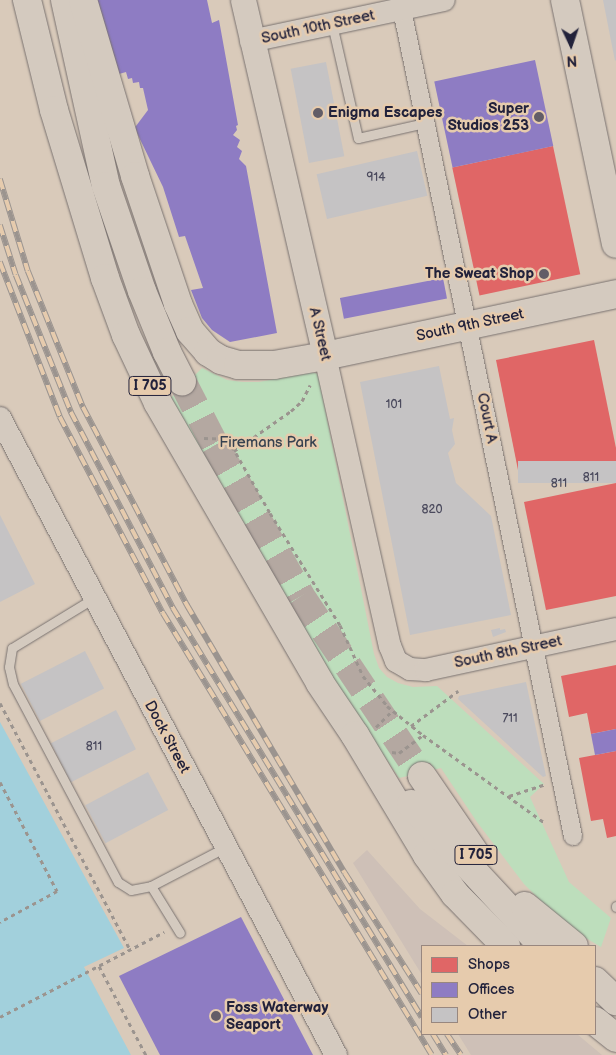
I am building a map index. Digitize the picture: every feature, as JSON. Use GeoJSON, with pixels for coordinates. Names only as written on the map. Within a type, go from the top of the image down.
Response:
{"type":"FeatureCollection","features":[{"type":"Feature","properties":{"kind":"main road","name":"I 705"},"geometry":{"type":"LineString","coordinates":[[27,0],[54,110],[82,206],[126,335],[158,403],[320,683],[363,734]]}},
{"type":"Feature","properties":{"kind":"main road","name":"I 705"},"geometry":{"type":"LineString","coordinates":[[66,0],[106,186],[142,291],[167,352],[182,381]]}},
{"type":"Feature","properties":{"kind":"main road","name":"South 9th Street"},"geometry":{"type":"LineString","coordinates":[[83,0],[135,176],[178,304],[190,331],[208,352],[221,360],[238,365],[274,364],[318,367],[468,326],[616,294]]}},
{"type":"Feature","properties":{"kind":"main road","name":"A Street"},"geometry":{"type":"LineString","coordinates":[[243,0],[318,367]]}},
{"type":"Feature","properties":{"kind":"main road"},"geometry":{"type":"LineString","coordinates":[[565,0],[616,244]]}},
{"type":"Feature","properties":{"kind":"main road"},"geometry":{"type":"LineString","coordinates":[[363,734],[406,821],[455,894],[505,945]]}},
{"type":"Feature","properties":{"kind":"main road"},"geometry":{"type":"LineString","coordinates":[[363,734],[427,824],[542,945]]}},
{"type":"Feature","properties":{"kind":"main road","name":"I 705"},"geometry":{"type":"LineString","coordinates":[[422,776],[476,855],[510,894]]}},
{"type":"Feature","properties":{"kind":"main road"},"geometry":{"type":"LineString","coordinates":[[510,894],[557,945]]}},
{"type":"Feature","properties":{"kind":"main road"},"geometry":{"type":"LineString","coordinates":[[510,894],[573,945]]}},
{"type":"Feature","properties":{"kind":"main road"},"geometry":{"type":"LineString","coordinates":[[596,964],[616,980]]}},
{"type":"Feature","properties":{"kind":"main road"},"geometry":{"type":"LineString","coordinates":[[596,982],[616,1001]]}},
{"type":"Feature","properties":{"kind":"main road"},"geometry":{"type":"LineString","coordinates":[[596,997],[616,1014]]}},
{"type":"Feature","properties":{"kind":"main road"},"geometry":{"type":"LineString","coordinates":[[596,1022],[616,1038]]}},
{"type":"Feature","properties":{"kind":"street","name":"South 10th Street"},"geometry":{"type":"LineString","coordinates":[[251,41],[332,24],[401,4],[444,0]]}},
{"type":"Feature","properties":{"kind":"street","name":"Court A"},"geometry":{"type":"LineString","coordinates":[[401,4],[573,836]]}},
{"type":"Feature","properties":{"kind":"street","name":"A Street"},"geometry":{"type":"LineString","coordinates":[[318,367],[390,646],[396,661],[401,665]]}},
{"type":"Feature","properties":{"kind":"street","name":"Dock Street"},"geometry":{"type":"LineString","coordinates":[[0,418],[336,1055]]}},
{"type":"Feature","properties":{"kind":"street","name":"South 8th Street"},"geometry":{"type":"LineString","coordinates":[[401,665],[410,669],[426,670],[616,629]]}},
{"type":"Feature","properties":{"kind":"lane"},"geometry":{"type":"LineString","coordinates":[[332,24],[358,138],[425,123]]}},
{"type":"Feature","properties":{"kind":"lane"},"geometry":{"type":"LineString","coordinates":[[94,598],[12,648],[9,667],[11,679],[118,882],[132,890],[151,886],[226,847]]}},
{"type":"Feature","properties":{"kind":"lane"},"geometry":{"type":"LineString","coordinates":[[151,886],[177,930]]}},
{"type":"Feature","properties":{"kind":"path"},"geometry":{"type":"LineString","coordinates":[[202,438],[228,439],[234,451],[291,411],[302,401],[318,367]]}},
{"type":"Feature","properties":{"kind":"path"},"geometry":{"type":"LineString","coordinates":[[411,726],[458,691]]}},
{"type":"Feature","properties":{"kind":"path"},"geometry":{"type":"LineString","coordinates":[[0,703],[130,950]]}},
{"type":"Feature","properties":{"kind":"path"},"geometry":{"type":"LineString","coordinates":[[363,734],[392,711]]}},
{"type":"Feature","properties":{"kind":"path"},"geometry":{"type":"LineString","coordinates":[[384,752],[399,752],[423,735]]}},
{"type":"Feature","properties":{"kind":"path"},"geometry":{"type":"LineString","coordinates":[[508,796],[550,782]]}},
{"type":"Feature","properties":{"kind":"path"},"geometry":{"type":"LineString","coordinates":[[0,783],[57,891],[0,922]]}},
{"type":"Feature","properties":{"kind":"path"},"geometry":{"type":"LineString","coordinates":[[0,1017],[130,950],[177,930]]}},
{"type":"Feature","properties":{"kind":"path"},"geometry":{"type":"LineString","coordinates":[[99,966],[146,1055]]}},
{"type":"Feature","properties":{"kind":"shaded area"},"geometry":{"type":"Polygon","coordinates":[[[367,850],[420,909],[467,945],[421,945],[421,973],[353,863],[367,850]]]}},
{"type":"Feature","properties":{"kind":"shaded area"},"geometry":{"type":"Polygon","coordinates":[[[459,1035],[578,1035],[602,1055],[471,1055],[459,1035]]]}},
{"type":"Feature","properties":{"kind":"green space","name":"Firemans Park"},"geometry":{"type":"Polygon","coordinates":[[[202,368],[227,380],[243,382],[259,382],[312,372],[318,374],[374,654],[379,668],[387,677],[398,683],[413,687],[437,686],[544,784],[530,797],[569,882],[611,918],[601,947],[567,927],[524,884],[477,822],[441,768],[399,778],[281,601],[171,398],[187,379],[189,381],[202,368]]]}},
{"type":"Feature","properties":{"kind":"water"},"geometry":{"type":"Polygon","coordinates":[[[0,722],[124,948],[84,967],[131,1055],[0,1055],[0,722]]]}},
{"type":"Feature","properties":{"kind":"building: Shops"},"geometry":{"type":"Polygon","coordinates":[[[553,146],[580,274],[479,296],[452,167],[553,146]]]}},
{"type":"Feature","properties":{"kind":"building: Shops"},"geometry":{"type":"Polygon","coordinates":[[[594,340],[616,448],[616,461],[520,480],[496,360],[594,340]]]}},
{"type":"Feature","properties":{"kind":"building: Shops"},"geometry":{"type":"Polygon","coordinates":[[[616,483],[616,596],[546,610],[524,502],[616,483]]]}},
{"type":"Feature","properties":{"kind":"building: Shops"},"geometry":{"type":"Polygon","coordinates":[[[616,665],[616,729],[591,734],[587,713],[569,717],[561,676],[616,665]]]}},
{"type":"Feature","properties":{"kind":"building: Shops"},"geometry":{"type":"Polygon","coordinates":[[[616,751],[616,836],[607,838],[603,819],[591,821],[579,758],[616,751]]]}},
{"type":"Feature","properties":{"kind":"building: Offices"},"geometry":{"type":"Polygon","coordinates":[[[97,0],[207,0],[212,23],[219,20],[238,125],[233,135],[240,140],[237,147],[242,151],[239,159],[246,166],[277,333],[230,342],[212,330],[202,318],[191,290],[203,288],[185,236],[179,237],[163,187],[137,133],[133,130],[148,110],[143,88],[140,88],[139,82],[133,83],[132,78],[128,79],[126,72],[119,74],[97,0]]]}},
{"type":"Feature","properties":{"kind":"building: Offices"},"geometry":{"type":"Polygon","coordinates":[[[535,60],[553,146],[453,167],[434,81],[535,60]]]}},
{"type":"Feature","properties":{"kind":"building: Offices"},"geometry":{"type":"Polygon","coordinates":[[[443,278],[447,299],[344,319],[340,298],[443,278]]]}},
{"type":"Feature","properties":{"kind":"building: Offices"},"geometry":{"type":"Polygon","coordinates":[[[616,729],[616,751],[595,755],[591,734],[616,729]]]}},
{"type":"Feature","properties":{"kind":"building: Offices","name":"Foss Waterway Seaport"},"geometry":{"type":"Polygon","coordinates":[[[241,917],[313,1055],[160,1055],[119,976],[241,917]]]}},
{"type":"Feature","properties":{"kind":"building: Other"},"geometry":{"type":"Polygon","coordinates":[[[603,0],[616,0],[615,61],[603,0]]]}},
{"type":"Feature","properties":{"kind":"building: Other","name":"Enigma Escapes"},"geometry":{"type":"Polygon","coordinates":[[[326,62],[344,156],[309,163],[291,69],[326,62]]]}},
{"type":"Feature","properties":{"kind":"building: Other"},"geometry":{"type":"Polygon","coordinates":[[[417,151],[427,196],[327,219],[317,174],[417,151]]]}},
{"type":"Feature","properties":{"kind":"building: Other"},"geometry":{"type":"Polygon","coordinates":[[[439,366],[450,419],[454,418],[452,430],[455,444],[448,453],[456,483],[491,516],[511,615],[410,635],[360,382],[439,366]]]}},
{"type":"Feature","properties":{"kind":"building: Other"},"geometry":{"type":"Polygon","coordinates":[[[518,461],[616,461],[616,483],[518,483],[518,461]]]}},
{"type":"Feature","properties":{"kind":"building: Other"},"geometry":{"type":"Polygon","coordinates":[[[0,515],[35,584],[0,602],[0,515]]]}},
{"type":"Feature","properties":{"kind":"building: Other"},"geometry":{"type":"Polygon","coordinates":[[[500,628],[500,630],[505,629],[506,632],[493,637],[491,630],[500,628]]]}},
{"type":"Feature","properties":{"kind":"building: Other"},"geometry":{"type":"Polygon","coordinates":[[[85,651],[104,688],[40,721],[21,684],[85,651]]]}},
{"type":"Feature","properties":{"kind":"building: Other"},"geometry":{"type":"Polygon","coordinates":[[[526,682],[546,776],[543,777],[458,699],[459,696],[526,682]]]}},
{"type":"Feature","properties":{"kind":"building: Other"},"geometry":{"type":"Polygon","coordinates":[[[116,710],[136,749],[71,782],[51,743],[116,710]]]}},
{"type":"Feature","properties":{"kind":"building: Other"},"geometry":{"type":"Polygon","coordinates":[[[148,772],[168,810],[105,843],[85,805],[148,772]]]}},
{"type":"Feature","properties":{"kind":"tunnel"},"geometry":{"type":"LineString","coordinates":[[182,381],[215,445],[301,596],[422,776]]}},
{"type":"Feature","properties":{"kind":"railway"},"geometry":{"type":"LineString","coordinates":[[0,179],[28,271],[83,407],[187,605],[345,873],[421,992]]}},
{"type":"Feature","properties":{"kind":"railway"},"geometry":{"type":"LineString","coordinates":[[0,225],[16,275],[71,412],[173,608],[421,1015]]}},
{"type":"Feature","properties":{"kind":"railway"},"geometry":{"type":"LineString","coordinates":[[0,262],[60,417],[163,613],[432,1055]]}},
{"type":"Feature","properties":{"kind":"railway"},"geometry":{"type":"LineString","coordinates":[[434,1035],[446,1055]]}},
{"type":"Feature","properties":{"kind":"railway"},"geometry":{"type":"LineString","coordinates":[[448,1035],[461,1055]]}},
{"type":"Feature","properties":{"kind":"place","name":"Enigma Escapes"},"geometry":{"type":"Point","coordinates":[318,113]}},
{"type":"Feature","properties":{"kind":"place","name":"Super Studios 253"},"geometry":{"type":"Point","coordinates":[539,117]}},
{"type":"Feature","properties":{"kind":"place","name":"The Sweat Shop"},"geometry":{"type":"Point","coordinates":[544,274]}},
{"type":"Feature","properties":{"kind":"place","name":"Foss Waterway Seaport"},"geometry":{"type":"Point","coordinates":[216,1016]}}]}
